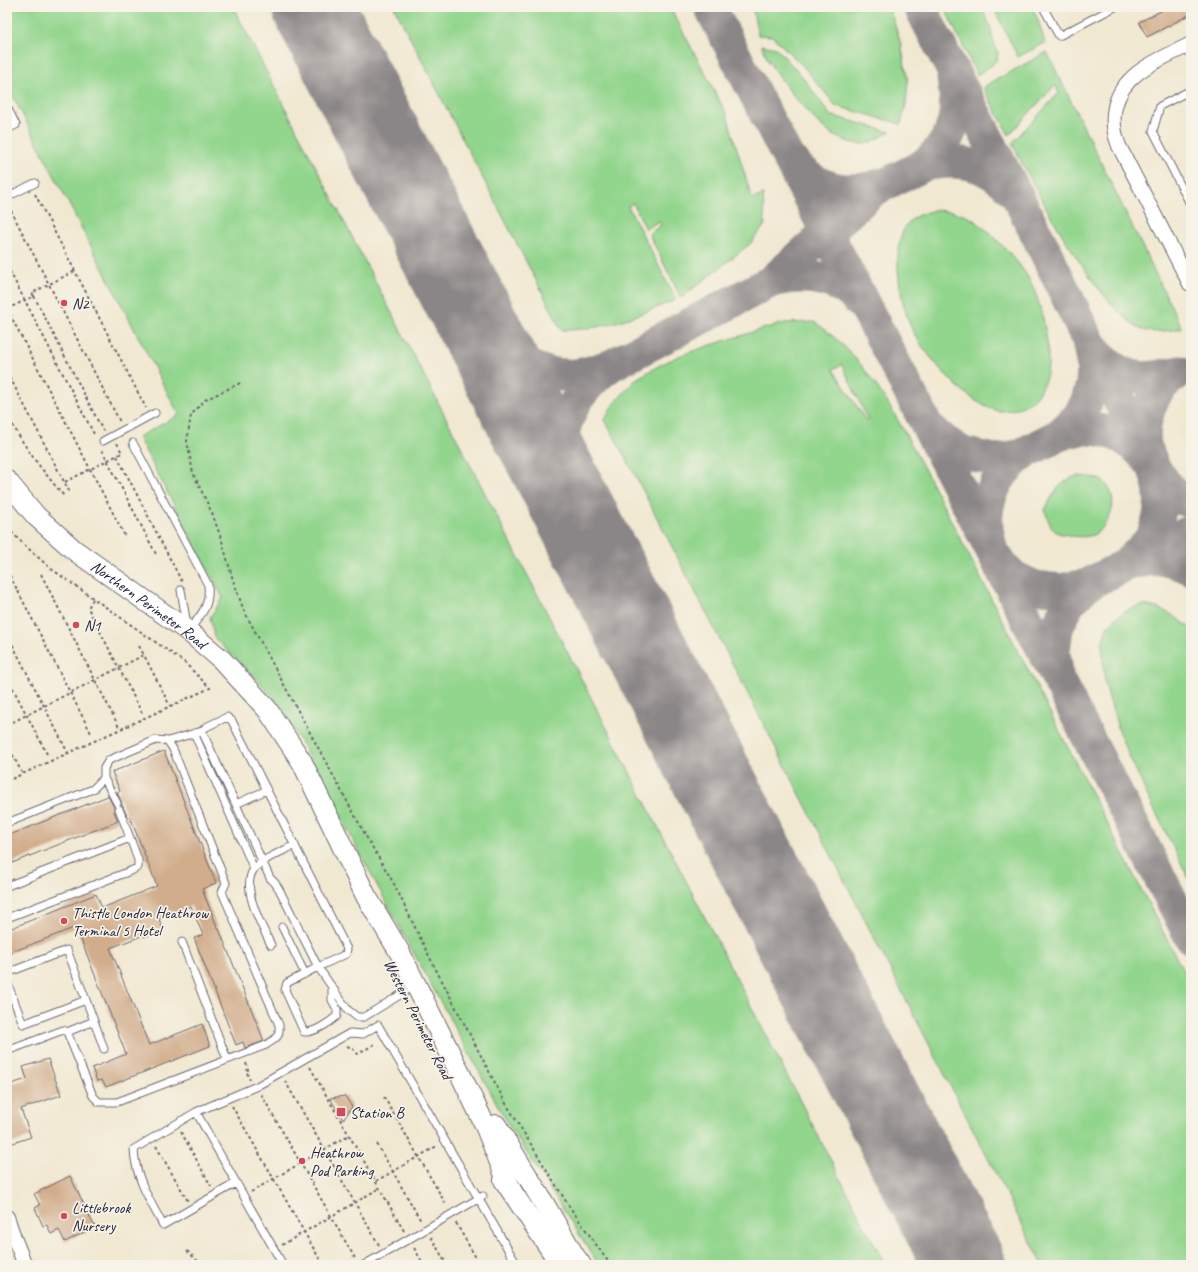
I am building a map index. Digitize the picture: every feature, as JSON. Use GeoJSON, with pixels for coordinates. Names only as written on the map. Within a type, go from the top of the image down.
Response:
{"type":"FeatureCollection","features":[{"type":"Feature","properties":{"kind":"street"},"geometry":{"type":"LineString","coordinates":[[1190,284],[1119,146],[1114,130],[1113,118],[1118,98],[1128,81],[1144,69],[1191,44]]}},
{"type":"Feature","properties":{"kind":"street","name":"Northern Perimeter Road"},"geometry":{"type":"LineString","coordinates":[[7,481],[36,516],[74,550],[188,632],[222,660],[266,708],[284,735]]}},
{"type":"Feature","properties":{"kind":"street","name":"Western Perimeter Road"},"geometry":{"type":"LineString","coordinates":[[284,735],[302,762],[366,896],[399,951],[452,1057],[501,1162],[511,1190]]}},
{"type":"Feature","properties":{"kind":"street","name":"Western Perimeter Road"},"geometry":{"type":"LineString","coordinates":[[366,896],[385,950],[480,1139],[511,1190],[571,1260]]}},
{"type":"Feature","properties":{"kind":"street","name":"Western Perimeter Road"},"geometry":{"type":"LineString","coordinates":[[452,1057],[539,1195],[571,1260]]}},
{"type":"Feature","properties":{"kind":"street","name":"Western Perimeter Road"},"geometry":{"type":"LineString","coordinates":[[480,1139],[515,1177],[571,1260]]}},
{"type":"Feature","properties":{"kind":"street"},"geometry":{"type":"LineString","coordinates":[[7,1217],[26,1265]]}},
{"type":"Feature","properties":{"kind":"lane"},"geometry":{"type":"LineString","coordinates":[[1043,7],[1059,36],[1115,7]]}},
{"type":"Feature","properties":{"kind":"lane"},"geometry":{"type":"LineString","coordinates":[[1191,90],[1160,106],[1152,131],[1191,206]]}},
{"type":"Feature","properties":{"kind":"lane"},"geometry":{"type":"LineString","coordinates":[[7,107],[16,124],[7,129]]}},
{"type":"Feature","properties":{"kind":"lane"},"geometry":{"type":"LineString","coordinates":[[7,201],[35,183]]}},
{"type":"Feature","properties":{"kind":"lane"},"geometry":{"type":"LineString","coordinates":[[100,442],[155,413]]}},
{"type":"Feature","properties":{"kind":"lane"},"geometry":{"type":"LineString","coordinates":[[133,444],[208,585],[209,596],[204,611],[188,632]]}},
{"type":"Feature","properties":{"kind":"lane"},"geometry":{"type":"LineString","coordinates":[[182,586],[188,632]]}},
{"type":"Feature","properties":{"kind":"lane"},"geometry":{"type":"LineString","coordinates":[[7,918],[138,867],[138,860],[118,806],[104,778],[104,768],[109,760],[156,740],[161,739],[168,741],[202,731],[206,727],[227,717],[232,721],[347,949],[346,954],[287,983],[285,990],[304,1032],[311,1031],[331,1021],[337,1016],[337,1009],[332,1000],[332,988]]}},
{"type":"Feature","properties":{"kind":"lane"},"geometry":{"type":"LineString","coordinates":[[202,731],[270,878],[276,883],[318,967],[348,1010],[357,1017],[361,1018],[405,992]]}},
{"type":"Feature","properties":{"kind":"lane"},"geometry":{"type":"LineString","coordinates":[[194,733],[254,869]]}},
{"type":"Feature","properties":{"kind":"lane"},"geometry":{"type":"LineString","coordinates":[[67,1032],[93,1096],[99,1102],[117,1102],[226,1059],[266,1045],[278,1037],[280,1033],[279,1026],[222,892],[226,883],[174,749],[168,741]]}},
{"type":"Feature","properties":{"kind":"lane"},"geometry":{"type":"LineString","coordinates":[[7,823],[93,789],[104,778]]}},
{"type":"Feature","properties":{"kind":"lane"},"geometry":{"type":"LineString","coordinates":[[236,804],[267,790]]}},
{"type":"Feature","properties":{"kind":"lane"},"geometry":{"type":"LineString","coordinates":[[7,886],[130,838]]}},
{"type":"Feature","properties":{"kind":"lane"},"geometry":{"type":"LineString","coordinates":[[271,945],[253,905],[250,884],[254,869],[262,862],[295,845]]}},
{"type":"Feature","properties":{"kind":"lane"},"geometry":{"type":"LineString","coordinates":[[282,927],[305,974]]}},
{"type":"Feature","properties":{"kind":"lane"},"geometry":{"type":"LineString","coordinates":[[182,942],[226,1059]]}},
{"type":"Feature","properties":{"kind":"lane"},"geometry":{"type":"LineString","coordinates":[[7,973],[67,950],[104,1048]]}},
{"type":"Feature","properties":{"kind":"lane"},"geometry":{"type":"LineString","coordinates":[[7,982],[23,1024],[86,1000]]}},
{"type":"Feature","properties":{"kind":"lane"},"geometry":{"type":"LineString","coordinates":[[7,1051],[63,1030],[67,1032],[94,1021]]}},
{"type":"Feature","properties":{"kind":"lane"},"geometry":{"type":"LineString","coordinates":[[236,1183],[163,1225],[144,1188],[134,1163],[134,1149],[196,1112],[257,1086],[305,1062],[350,1033],[363,1034],[378,1026],[445,1141],[481,1198],[516,1265]]}},
{"type":"Feature","properties":{"kind":"lane"},"geometry":{"type":"LineString","coordinates":[[196,1112],[283,1265]]}},
{"type":"Feature","properties":{"kind":"lane"},"geometry":{"type":"LineString","coordinates":[[364,1265],[481,1198]]}},
{"type":"Feature","properties":{"kind":"path"},"geometry":{"type":"LineString","coordinates":[[34,191],[146,410]]}},
{"type":"Feature","properties":{"kind":"path"},"geometry":{"type":"LineString","coordinates":[[7,201],[121,423]]}},
{"type":"Feature","properties":{"kind":"path"},"geometry":{"type":"LineString","coordinates":[[7,266],[100,442],[157,556]]}},
{"type":"Feature","properties":{"kind":"path"},"geometry":{"type":"LineString","coordinates":[[75,271],[32,293],[104,432]]}},
{"type":"Feature","properties":{"kind":"path"},"geometry":{"type":"LineString","coordinates":[[34,296],[7,309],[126,538]]}},
{"type":"Feature","properties":{"kind":"path"},"geometry":{"type":"LineString","coordinates":[[7,372],[70,493]]}},
{"type":"Feature","properties":{"kind":"path"},"geometry":{"type":"LineString","coordinates":[[240,383],[205,400],[191,414],[186,441],[193,473],[212,513],[222,541],[232,580],[244,611],[367,838],[393,882],[430,958],[505,1102],[567,1203],[611,1265]]}},
{"type":"Feature","properties":{"kind":"path"},"geometry":{"type":"LineString","coordinates":[[7,414],[18,435],[39,468],[64,496]]}},
{"type":"Feature","properties":{"kind":"path"},"geometry":{"type":"LineString","coordinates":[[65,483],[122,453],[113,435]]}},
{"type":"Feature","properties":{"kind":"path"},"geometry":{"type":"LineString","coordinates":[[117,456],[182,586]]}},
{"type":"Feature","properties":{"kind":"path"},"geometry":{"type":"LineString","coordinates":[[7,528],[50,568],[184,662],[210,688],[7,781]]}},
{"type":"Feature","properties":{"kind":"path"},"geometry":{"type":"LineString","coordinates":[[7,570],[92,734]]}},
{"type":"Feature","properties":{"kind":"path"},"geometry":{"type":"LineString","coordinates":[[41,574],[120,729]]}},
{"type":"Feature","properties":{"kind":"path"},"geometry":{"type":"LineString","coordinates":[[93,599],[88,608],[142,712]]}},
{"type":"Feature","properties":{"kind":"path"},"geometry":{"type":"LineString","coordinates":[[7,634],[68,753]]}},
{"type":"Feature","properties":{"kind":"path"},"geometry":{"type":"LineString","coordinates":[[139,646],[171,706]]}},
{"type":"Feature","properties":{"kind":"path"},"geometry":{"type":"LineString","coordinates":[[7,725],[144,655]]}},
{"type":"Feature","properties":{"kind":"path"},"geometry":{"type":"LineString","coordinates":[[7,677],[46,754]]}},
{"type":"Feature","properties":{"kind":"path"},"geometry":{"type":"LineString","coordinates":[[7,744],[22,774]]}},
{"type":"Feature","properties":{"kind":"path"},"geometry":{"type":"LineString","coordinates":[[345,1046],[352,1048],[357,1054],[386,1038]]}},
{"type":"Feature","properties":{"kind":"path"},"geometry":{"type":"LineString","coordinates":[[305,1062],[406,1234]]}},
{"type":"Feature","properties":{"kind":"path"},"geometry":{"type":"LineString","coordinates":[[283,1078],[380,1247]]}},
{"type":"Feature","properties":{"kind":"path"},"geometry":{"type":"LineString","coordinates":[[259,1091],[356,1260]]}},
{"type":"Feature","properties":{"kind":"path"},"geometry":{"type":"LineString","coordinates":[[384,1097],[447,1208]]}},
{"type":"Feature","properties":{"kind":"path"},"geometry":{"type":"LineString","coordinates":[[232,1107],[323,1265]]}},
{"type":"Feature","properties":{"kind":"path"},"geometry":{"type":"LineString","coordinates":[[179,1129],[213,1189],[218,1193]]}},
{"type":"Feature","properties":{"kind":"path"},"geometry":{"type":"LineString","coordinates":[[244,1196],[349,1135]]}},
{"type":"Feature","properties":{"kind":"path"},"geometry":{"type":"LineString","coordinates":[[376,1181],[445,1141]]}},
{"type":"Feature","properties":{"kind":"path"},"geometry":{"type":"LineString","coordinates":[[155,1143],[192,1208]]}},
{"type":"Feature","properties":{"kind":"path"},"geometry":{"type":"LineString","coordinates":[[377,1144],[422,1222]]}},
{"type":"Feature","properties":{"kind":"path"},"geometry":{"type":"LineString","coordinates":[[274,1249],[380,1188]]}},
{"type":"Feature","properties":{"kind":"path"},"geometry":{"type":"LineString","coordinates":[[455,1221],[480,1265]]}},
{"type":"Feature","properties":{"kind":"path"},"geometry":{"type":"LineString","coordinates":[[430,1236],[447,1265]]}},
{"type":"Feature","properties":{"kind":"path"},"geometry":{"type":"LineString","coordinates":[[412,1245],[424,1265]]}},
{"type":"Feature","properties":{"kind":"path"},"geometry":{"type":"LineString","coordinates":[[187,1251],[202,1265]]}},
{"type":"Feature","properties":{"kind":"green space"},"geometry":{"type":"Polygon","coordinates":[[[7,7],[233,7],[885,1265],[599,1265],[508,1124],[408,943],[300,741],[273,698],[253,675],[215,639],[210,617],[223,598],[138,437],[179,415],[7,85],[7,7]]]}},
{"type":"Feature","properties":{"kind":"green space"},"geometry":{"type":"Polygon","coordinates":[[[394,7],[670,7],[727,115],[752,199],[763,195],[765,225],[750,244],[681,298],[649,234],[661,225],[659,221],[646,229],[633,203],[628,206],[676,300],[620,321],[605,325],[576,330],[561,330],[394,7]]]}},
{"type":"Feature","properties":{"kind":"green space"},"geometry":{"type":"Polygon","coordinates":[[[752,7],[889,7],[901,44],[908,82],[906,104],[901,124],[836,106],[803,66],[772,36],[758,35],[752,7]]]}},
{"type":"Feature","properties":{"kind":"green space"},"geometry":{"type":"Polygon","coordinates":[[[944,7],[981,7],[991,28],[992,37],[998,53],[997,60],[977,75],[944,7]]]}},
{"type":"Feature","properties":{"kind":"green space"},"geometry":{"type":"Polygon","coordinates":[[[993,7],[1032,7],[1038,20],[1045,43],[1018,57],[993,7]]]}},
{"type":"Feature","properties":{"kind":"green space"},"geometry":{"type":"Polygon","coordinates":[[[761,45],[776,48],[802,76],[830,115],[890,132],[873,141],[863,144],[840,139],[833,135],[816,121],[789,91],[769,62],[761,45]]]}},
{"type":"Feature","properties":{"kind":"green space"},"geometry":{"type":"Polygon","coordinates":[[[1047,52],[1182,328],[1158,332],[1143,330],[1121,314],[1090,277],[1048,212],[1012,143],[1059,93],[1055,85],[1009,135],[983,87],[1047,52]]]}},
{"type":"Feature","properties":{"kind":"green space"},"geometry":{"type":"Polygon","coordinates":[[[935,210],[959,213],[979,224],[996,239],[1020,265],[1034,290],[1039,302],[1045,329],[1048,368],[1046,378],[1037,396],[1031,402],[1021,407],[1013,410],[1001,411],[977,402],[965,393],[941,370],[922,347],[910,326],[901,294],[898,259],[900,242],[904,229],[912,219],[920,214],[935,210]]]}},
{"type":"Feature","properties":{"kind":"green space"},"geometry":{"type":"Polygon","coordinates":[[[814,322],[833,336],[851,353],[881,392],[929,478],[1191,986],[1191,1265],[1043,1265],[637,479],[605,420],[612,406],[636,379],[660,365],[681,355],[785,323],[814,322]],[[842,365],[833,369],[867,422],[868,420],[842,365]]]}},
{"type":"Feature","properties":{"kind":"green space"},"geometry":{"type":"Polygon","coordinates":[[[1076,476],[1099,479],[1110,489],[1112,496],[1112,510],[1105,524],[1101,530],[1089,536],[1082,537],[1060,534],[1056,532],[1050,525],[1045,510],[1060,486],[1076,476]]]}},
{"type":"Feature","properties":{"kind":"green space"},"geometry":{"type":"Polygon","coordinates":[[[1144,605],[1169,613],[1191,629],[1191,883],[1149,799],[1121,738],[1105,684],[1102,644],[1107,627],[1117,617],[1131,608],[1144,605]]]}},
{"type":"Feature","properties":{"kind":"building"},"geometry":{"type":"Polygon","coordinates":[[[1169,7],[1191,7],[1191,14],[1147,37],[1139,22],[1169,7]]]}},
{"type":"Feature","properties":{"kind":"building","name":"Thistle London Heathrow Terminal 5 Hotel"},"geometry":{"type":"Polygon","coordinates":[[[164,751],[216,883],[202,889],[264,1041],[245,1048],[243,1042],[236,1045],[194,938],[203,935],[191,906],[159,919],[163,930],[144,937],[144,935],[110,948],[149,1045],[202,1024],[210,1046],[106,1087],[102,1080],[97,1081],[92,1068],[126,1054],[76,927],[7,954],[7,930],[96,894],[102,908],[157,886],[130,817],[128,818],[122,805],[117,792],[120,791],[112,772],[164,751]]]}},
{"type":"Feature","properties":{"kind":"building"},"geometry":{"type":"Polygon","coordinates":[[[108,796],[114,807],[118,821],[7,865],[7,836],[108,796]]]}},
{"type":"Feature","properties":{"kind":"building"},"geometry":{"type":"Polygon","coordinates":[[[48,1059],[61,1095],[21,1109],[31,1137],[7,1145],[7,1089],[12,1087],[11,1084],[27,1079],[23,1067],[48,1059]]]}},
{"type":"Feature","properties":{"kind":"building"},"geometry":{"type":"Polygon","coordinates":[[[345,1096],[352,1107],[343,1120],[330,1098],[345,1096]]]}},
{"type":"Feature","properties":{"kind":"building","name":"Littlebrook Nursery"},"geometry":{"type":"Polygon","coordinates":[[[70,1176],[95,1227],[65,1242],[59,1230],[51,1234],[47,1225],[43,1226],[35,1208],[40,1205],[34,1194],[70,1176]]]}},
{"type":"Feature","properties":{"kind":"taxiway"},"geometry":{"type":"LineString","coordinates":[[710,7],[991,549],[1002,565],[1014,577],[1035,587],[1060,590],[1087,585],[1191,531]]}},
{"type":"Feature","properties":{"kind":"taxiway"},"geometry":{"type":"LineString","coordinates":[[920,7],[1095,351],[1114,368],[1131,376],[1149,378],[1179,372]]}},
{"type":"Feature","properties":{"kind":"taxiway"},"geometry":{"type":"LineString","coordinates":[[772,281],[873,191],[922,166],[938,151],[950,133],[955,116],[955,88],[953,79]]}},
{"type":"Feature","properties":{"kind":"taxiway"},"geometry":{"type":"LineString","coordinates":[[793,162],[802,172],[812,179],[823,185],[834,188],[858,190],[883,184]]}},
{"type":"Feature","properties":{"kind":"taxiway"},"geometry":{"type":"LineString","coordinates":[[923,165],[948,162],[971,164],[992,173],[1012,190]]}},
{"type":"Feature","properties":{"kind":"taxiway"},"geometry":{"type":"LineString","coordinates":[[575,515],[565,482],[561,455],[565,426],[570,412],[578,399],[587,387],[610,366],[772,281],[796,277],[821,279],[843,287],[862,304]]}},
{"type":"Feature","properties":{"kind":"taxiway"},"geometry":{"type":"LineString","coordinates":[[478,328],[511,355],[522,362],[547,373],[576,375],[589,373],[610,366]]}},
{"type":"Feature","properties":{"kind":"taxiway"},"geometry":{"type":"LineString","coordinates":[[931,429],[943,440],[963,453],[995,460],[1010,458],[1024,453],[1059,435],[1078,417],[1086,403],[1092,385],[1093,366],[1088,341]]}},
{"type":"Feature","properties":{"kind":"taxiway"},"geometry":{"type":"LineString","coordinates":[[1096,355],[1146,451]]}},
{"type":"Feature","properties":{"kind":"taxiway"},"geometry":{"type":"LineString","coordinates":[[1179,372],[1164,384],[1156,393],[1146,422],[1144,436],[1160,493],[1160,510],[1156,527],[1152,536],[1143,548],[1125,565],[1142,561],[1158,560],[1174,562],[1191,569]]}},
{"type":"Feature","properties":{"kind":"taxiway"},"geometry":{"type":"LineString","coordinates":[[1059,435],[1080,429],[1094,429],[1115,434],[1132,444],[1140,451],[1166,484],[1178,496],[1191,503]]}},
{"type":"Feature","properties":{"kind":"taxiway"},"geometry":{"type":"LineString","coordinates":[[1024,453],[1007,468],[991,495],[987,516],[987,528],[991,549],[1191,938]]}},
{"type":"Feature","properties":{"kind":"taxiway"},"geometry":{"type":"LineString","coordinates":[[1057,671],[1054,652],[1057,628],[1069,603],[1087,585]]}},
{"type":"Feature","properties":{"kind":"runway"},"geometry":{"type":"LineString","coordinates":[[313,7],[965,1265]]}},
{"type":"Feature","properties":{"kind":"place","name":"N2"},"geometry":{"type":"Point","coordinates":[64,303]}},
{"type":"Feature","properties":{"kind":"place","name":"N1"},"geometry":{"type":"Point","coordinates":[76,625]}},
{"type":"Feature","properties":{"kind":"place","name":"Thistle London Heathrow Terminal 5 Hotel"},"geometry":{"type":"Point","coordinates":[64,921]}},
{"type":"Feature","properties":{"kind":"place","name":"Station B"},"geometry":{"type":"Point","coordinates":[341,1112]}},
{"type":"Feature","properties":{"kind":"place","name":"Heathrow Pod Parking"},"geometry":{"type":"Point","coordinates":[302,1161]}},
{"type":"Feature","properties":{"kind":"place","name":"Littlebrook Nursery"},"geometry":{"type":"Point","coordinates":[64,1216]}}]}
